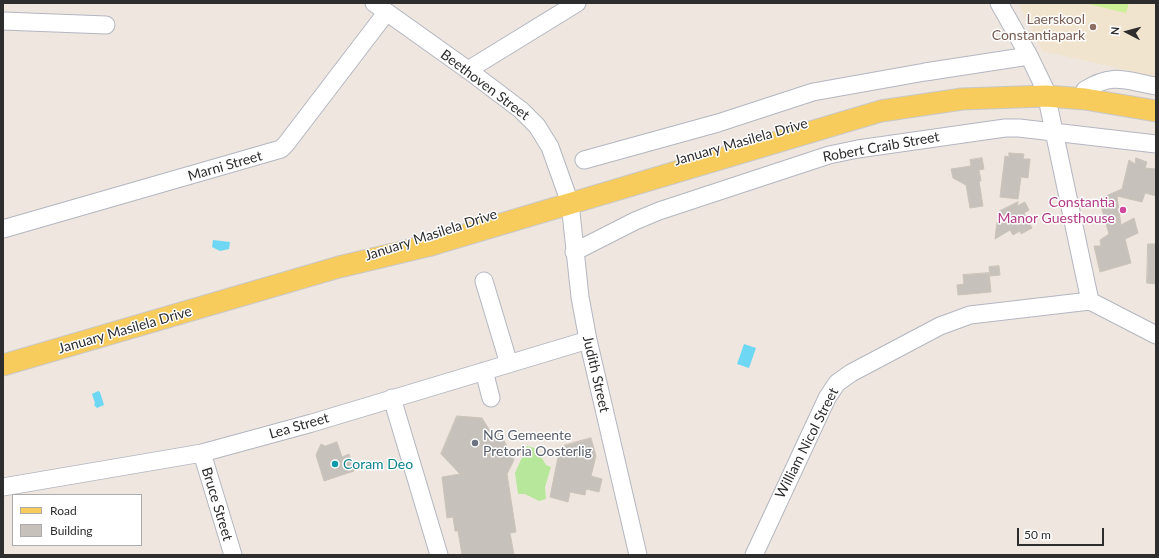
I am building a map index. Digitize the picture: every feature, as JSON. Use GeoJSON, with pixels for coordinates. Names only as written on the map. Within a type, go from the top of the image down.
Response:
{"type":"FeatureCollection","features":[{"type":"Feature","properties":{"kind":"main road","name":"January Masilela Drive"},"geometry":{"type":"LineString","coordinates":[[3,365],[339,267],[428,234],[569,197],[717,148],[898,99],[961,90],[1045,93],[1092,99],[1156,111]]}},
{"type":"Feature","properties":{"kind":"main road","name":"January Masilela Drive"},"geometry":{"type":"LineString","coordinates":[[1045,93],[1085,90],[1156,102]]}},
{"type":"Feature","properties":{"kind":"street"},"geometry":{"type":"LineString","coordinates":[[468,70],[577,3]]}},
{"type":"Feature","properties":{"kind":"street"},"geometry":{"type":"LineString","coordinates":[[999,3],[1029,56],[1045,93],[1090,301],[1156,335]]}},
{"type":"Feature","properties":{"kind":"street","name":"Beethoven Street"},"geometry":{"type":"LineString","coordinates":[[380,8],[468,70],[521,110],[537,126],[552,151],[569,197]]}},
{"type":"Feature","properties":{"kind":"street","name":"Marni Street"},"geometry":{"type":"LineString","coordinates":[[3,230],[280,149],[286,144],[380,8]]}},
{"type":"Feature","properties":{"kind":"street"},"geometry":{"type":"LineString","coordinates":[[3,21],[106,25]]}},
{"type":"Feature","properties":{"kind":"street"},"geometry":{"type":"LineString","coordinates":[[584,160],[718,123],[819,90],[1029,56]]}},
{"type":"Feature","properties":{"kind":"street"},"geometry":{"type":"LineString","coordinates":[[1085,90],[1098,82],[1111,78],[1156,86]]}},
{"type":"Feature","properties":{"kind":"street","name":"Robert Craib Street"},"geometry":{"type":"LineString","coordinates":[[574,252],[635,221],[659,211],[829,155],[858,148],[993,129],[1019,128],[1156,144]]}},
{"type":"Feature","properties":{"kind":"street","name":"Judith Street"},"geometry":{"type":"LineString","coordinates":[[569,197],[574,252],[588,340],[638,555]]}},
{"type":"Feature","properties":{"kind":"street"},"geometry":{"type":"LineString","coordinates":[[484,281],[509,364]]}},
{"type":"Feature","properties":{"kind":"street","name":"William Nicol Street"},"geometry":{"type":"LineString","coordinates":[[754,555],[823,407],[835,386],[845,376],[940,326],[962,317],[982,313],[1090,301]]}},
{"type":"Feature","properties":{"kind":"street","name":"Lea Street"},"geometry":{"type":"LineString","coordinates":[[3,487],[202,453],[316,422],[588,340]]}},
{"type":"Feature","properties":{"kind":"street"},"geometry":{"type":"LineString","coordinates":[[484,371],[491,398]]}},
{"type":"Feature","properties":{"kind":"street"},"geometry":{"type":"LineString","coordinates":[[392,398],[439,555]]}},
{"type":"Feature","properties":{"kind":"street","name":"Bruce Street"},"geometry":{"type":"LineString","coordinates":[[202,453],[233,555]]}},
{"type":"Feature","properties":{"kind":"shaded area","name":"Laerskool Constantiapark"},"geometry":{"type":"Polygon","coordinates":[[[1018,3],[1156,3],[1156,77],[1042,51],[1018,3]]]}},
{"type":"Feature","properties":{"kind":"green space"},"geometry":{"type":"Polygon","coordinates":[[[1084,3],[1129,3],[1126,13],[1084,3]]]}},
{"type":"Feature","properties":{"kind":"green space"},"geometry":{"type":"Polygon","coordinates":[[[527,446],[538,449],[537,453],[546,465],[551,467],[545,487],[546,499],[539,501],[525,494],[518,494],[515,473],[527,446]]]}},
{"type":"Feature","properties":{"kind":"water"},"geometry":{"type":"Polygon","coordinates":[[[213,240],[230,242],[229,249],[220,251],[212,247],[213,240]]]}},
{"type":"Feature","properties":{"kind":"water"},"geometry":{"type":"Polygon","coordinates":[[[744,344],[756,348],[749,368],[737,364],[744,344]]]}},
{"type":"Feature","properties":{"kind":"water"},"geometry":{"type":"Polygon","coordinates":[[[98,391],[100,392],[104,405],[97,408],[94,405],[95,403],[92,394],[98,391]]]}},
{"type":"Feature","properties":{"kind":"building"},"geometry":{"type":"Polygon","coordinates":[[[1009,153],[1024,154],[1023,159],[1030,159],[1028,178],[1021,177],[1018,199],[1000,197],[1005,156],[1009,157],[1009,153]]]}},
{"type":"Feature","properties":{"kind":"building"},"geometry":{"type":"Polygon","coordinates":[[[982,158],[984,169],[979,170],[981,181],[979,181],[983,206],[970,208],[966,185],[953,178],[951,169],[971,166],[970,160],[982,158]]]}},
{"type":"Feature","properties":{"kind":"building"},"geometry":{"type":"Polygon","coordinates":[[[1136,158],[1147,162],[1145,168],[1156,169],[1156,196],[1145,193],[1142,202],[1117,196],[1121,225],[1134,218],[1138,233],[1125,239],[1131,263],[1100,272],[1094,246],[1101,246],[1100,240],[1109,234],[1099,199],[1122,189],[1129,160],[1135,164],[1136,158]]]}},
{"type":"Feature","properties":{"kind":"building"},"geometry":{"type":"Polygon","coordinates":[[[1018,202],[1017,206],[1025,202],[1029,210],[1024,213],[1032,228],[1021,234],[1020,231],[1013,235],[1010,230],[995,239],[997,222],[1004,218],[1000,211],[1018,202]]]}},
{"type":"Feature","properties":{"kind":"building"},"geometry":{"type":"Polygon","coordinates":[[[1148,244],[1156,244],[1156,284],[1147,283],[1148,244]]]}},
{"type":"Feature","properties":{"kind":"building"},"geometry":{"type":"Polygon","coordinates":[[[999,266],[1000,275],[990,276],[989,267],[999,266]]]}},
{"type":"Feature","properties":{"kind":"building"},"geometry":{"type":"Polygon","coordinates":[[[989,273],[991,292],[958,295],[957,285],[964,284],[963,275],[989,273]]]}},
{"type":"Feature","properties":{"kind":"building"},"geometry":{"type":"Polygon","coordinates":[[[457,416],[482,418],[490,431],[499,431],[514,460],[507,474],[516,532],[510,533],[514,555],[462,555],[458,531],[455,531],[453,517],[447,518],[442,477],[460,474],[441,454],[457,416]]]}},
{"type":"Feature","properties":{"kind":"building"},"geometry":{"type":"Polygon","coordinates":[[[591,438],[596,456],[591,476],[602,479],[599,492],[586,489],[585,495],[570,492],[568,502],[550,497],[559,452],[562,452],[563,446],[591,438]]]}},
{"type":"Feature","properties":{"kind":"building","name":"Coram Deo"},"geometry":{"type":"Polygon","coordinates":[[[337,442],[342,457],[349,454],[354,471],[324,481],[316,455],[321,444],[325,446],[337,442]]]}},
{"type":"Feature","properties":{"kind":"place","name":"Laerskool Constantiapark"},"geometry":{"type":"Point","coordinates":[1093,27]}},
{"type":"Feature","properties":{"kind":"place","name":"Constantia Manor Guesthouse"},"geometry":{"type":"Point","coordinates":[1123,210]}},
{"type":"Feature","properties":{"kind":"place","name":"NG Gemeente Pretoria Oosterlig"},"geometry":{"type":"Point","coordinates":[475,443]}},
{"type":"Feature","properties":{"kind":"place","name":"Coram Deo"},"geometry":{"type":"Point","coordinates":[335,464]}}]}
